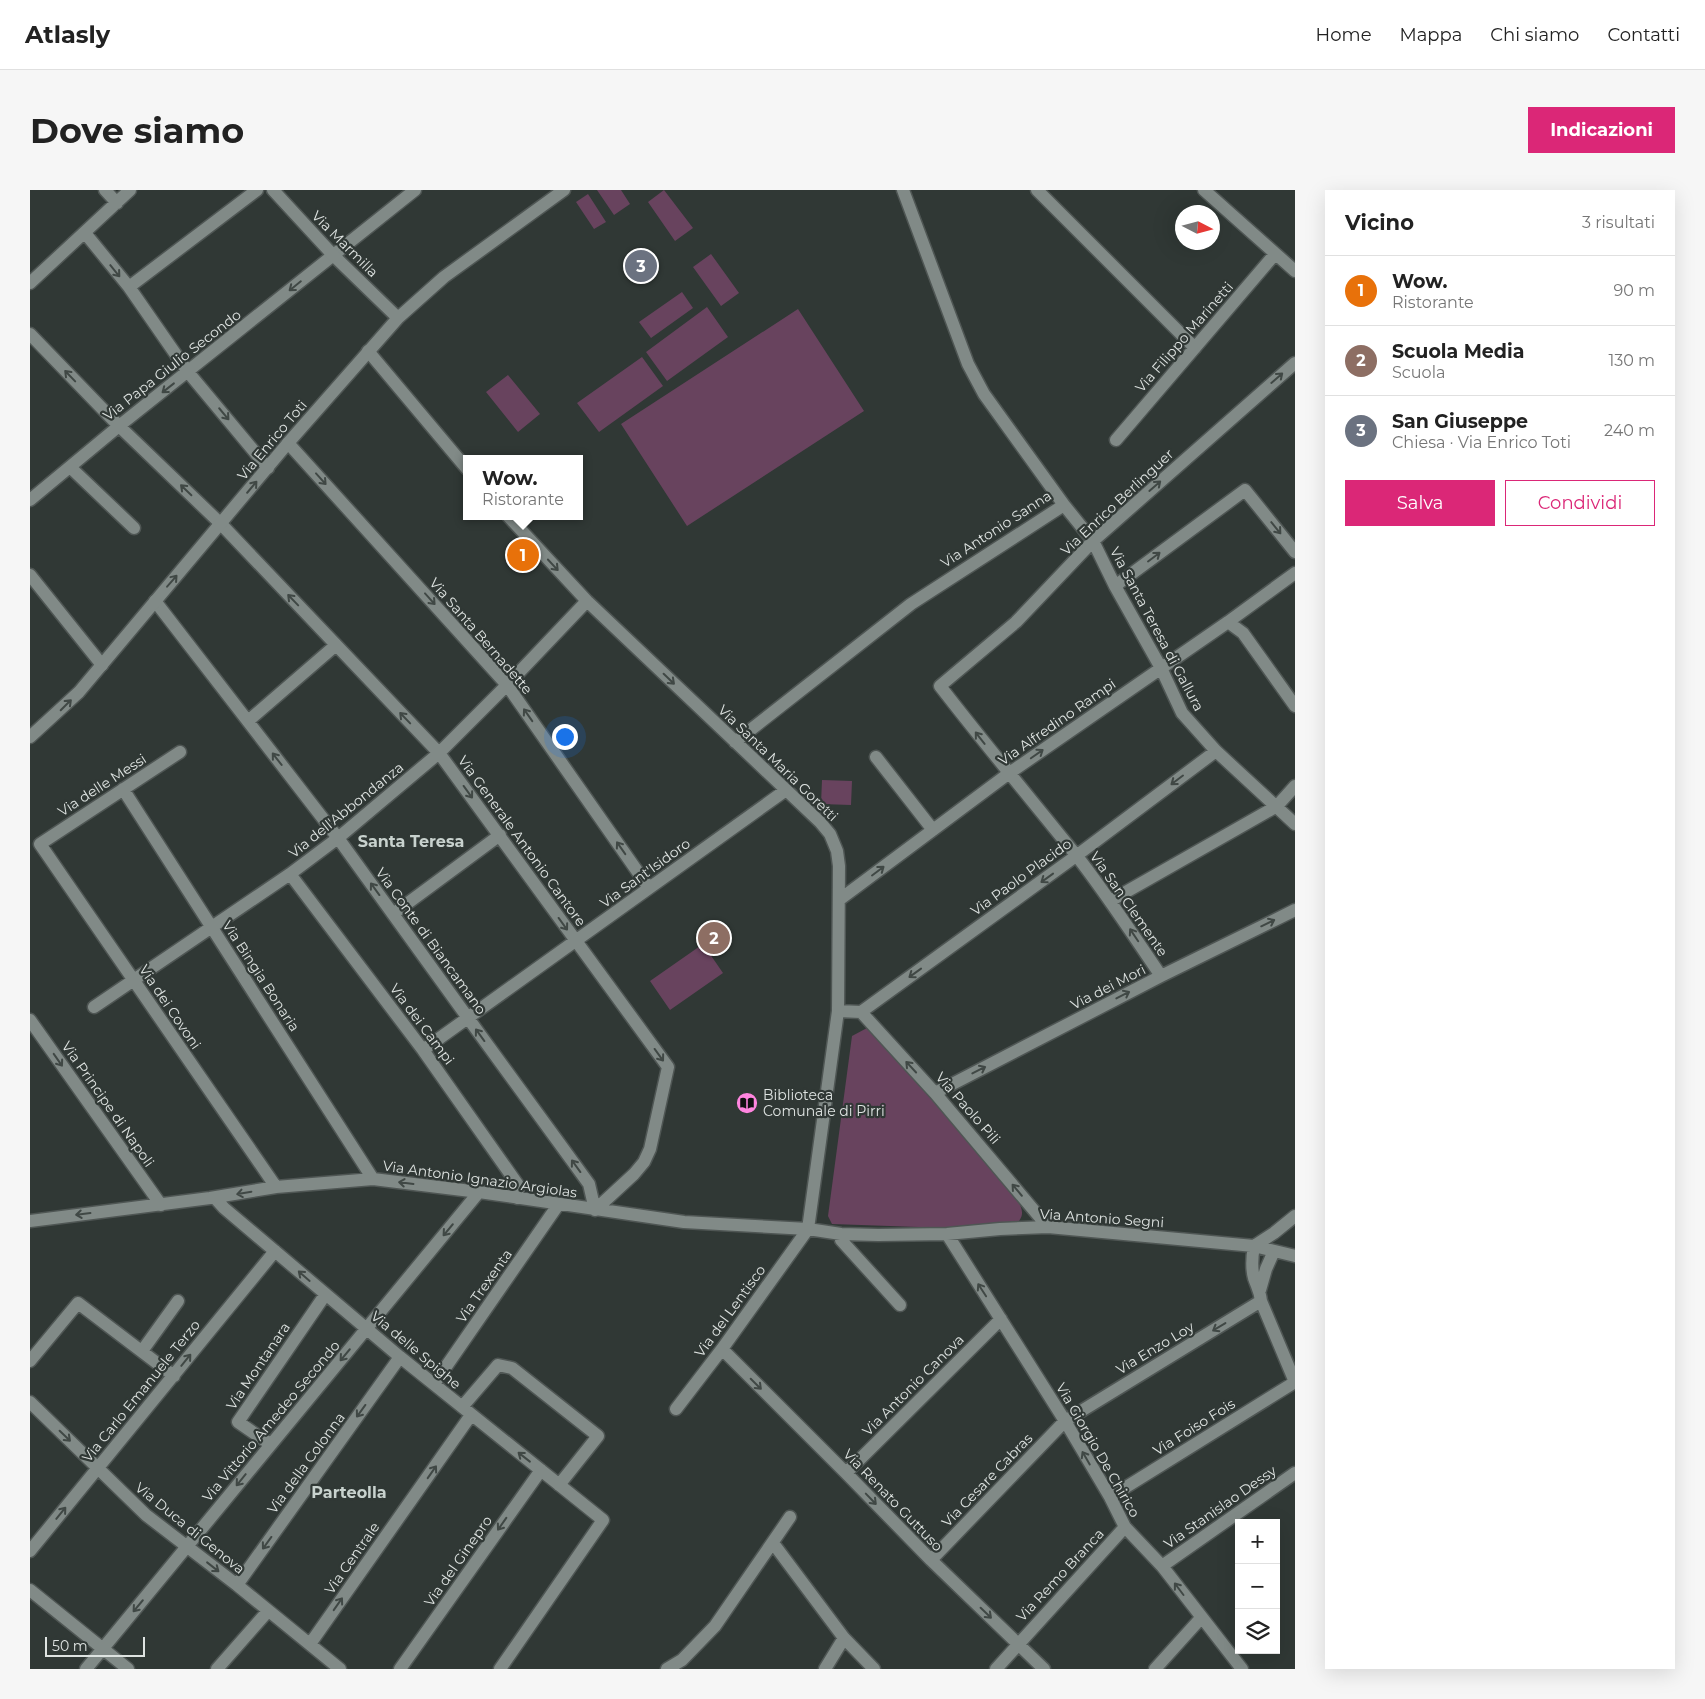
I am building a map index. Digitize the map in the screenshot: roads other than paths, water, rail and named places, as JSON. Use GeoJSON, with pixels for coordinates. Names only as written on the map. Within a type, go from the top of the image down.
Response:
{"type":"FeatureCollection","features":[{"type":"Feature","properties":{"kind":"street"},"geometry":{"type":"LineString","coordinates":[[105,190],[116,203]]}},
{"type":"Feature","properties":{"kind":"street"},"geometry":{"type":"LineString","coordinates":[[30,283],[130,190]]}},
{"type":"Feature","properties":{"kind":"street"},"geometry":{"type":"LineString","coordinates":[[129,287],[257,190]]}},
{"type":"Feature","properties":{"kind":"street","name":"Via Marmilla"},"geometry":{"type":"LineString","coordinates":[[273,190],[333,255],[398,318]]}},
{"type":"Feature","properties":{"kind":"street","name":"Via Papa Giulio Secondo"},"geometry":{"type":"LineString","coordinates":[[30,500],[119,426],[415,190]]}},
{"type":"Feature","properties":{"kind":"street","name":"Via Enrico Toti"},"geometry":{"type":"LineString","coordinates":[[30,737],[73,698],[102,665],[288,442],[398,318],[444,277],[564,190]]}},
{"type":"Feature","properties":{"kind":"street","name":"Via Antonio Sanna"},"geometry":{"type":"LineString","coordinates":[[735,742],[911,604],[1064,504],[984,394],[968,364],[903,190]]}},
{"type":"Feature","properties":{"kind":"street"},"geometry":{"type":"LineString","coordinates":[[1037,190],[1195,348]]}},
{"type":"Feature","properties":{"kind":"street"},"geometry":{"type":"LineString","coordinates":[[1204,190],[1295,271]]}},
{"type":"Feature","properties":{"kind":"street"},"geometry":{"type":"LineString","coordinates":[[85,233],[129,287],[188,372],[268,468]]}},
{"type":"Feature","properties":{"kind":"street","name":"Via Filippo Marinetti"},"geometry":{"type":"LineString","coordinates":[[1116,440],[1276,254]]}},
{"type":"Feature","properties":{"kind":"street","name":"Via Generale Antonio Cantore"},"geometry":{"type":"LineString","coordinates":[[30,334],[119,426],[221,524],[439,753],[668,1067],[650,1149],[644,1162],[595,1210]]}},
{"type":"Feature","properties":{"kind":"street"},"geometry":{"type":"LineString","coordinates":[[368,351],[463,464]]}},
{"type":"Feature","properties":{"kind":"street","name":"Via Enrico Berlinguer"},"geometry":{"type":"LineString","coordinates":[[940,686],[1016,622],[1092,541],[1295,363]]}},
{"type":"Feature","properties":{"kind":"street","name":"Via Santa Bernadette"},"geometry":{"type":"LineString","coordinates":[[288,442],[507,685],[649,888]]}},
{"type":"Feature","properties":{"kind":"street"},"geometry":{"type":"LineString","coordinates":[[70,466],[134,528]]}},
{"type":"Feature","properties":{"kind":"street"},"geometry":{"type":"LineString","coordinates":[[1115,586],[1245,490],[1295,552]]}},
{"type":"Feature","properties":{"kind":"street","name":"Via Santa Teresa di Gallura"},"geometry":{"type":"LineString","coordinates":[[1064,504],[1092,541],[1182,713],[1216,751],[1295,824]]}},
{"type":"Feature","properties":{"kind":"street","name":"Via Santa Maria Goretti"},"geometry":{"type":"LineString","coordinates":[[512,520],[587,601],[820,822],[830,834],[837,850],[839,900],[838,1011],[808,1229]]}},
{"type":"Feature","properties":{"kind":"street","name":"Via Alfredino Rampi"},"geometry":{"type":"LineString","coordinates":[[839,900],[1008,774],[1228,622],[1295,572]]}},
{"type":"Feature","properties":{"kind":"street"},"geometry":{"type":"LineString","coordinates":[[30,575],[102,665]]}},
{"type":"Feature","properties":{"kind":"street","name":"Via dell'Abbondanza"},"geometry":{"type":"LineString","coordinates":[[94,1007],[135,981],[290,874],[338,838],[439,753],[587,601]]}},
{"type":"Feature","properties":{"kind":"street","name":"Via Conte di Biancamano"},"geometry":{"type":"LineString","coordinates":[[155,602],[338,838],[589,1184],[595,1210]]}},
{"type":"Feature","properties":{"kind":"street"},"geometry":{"type":"LineString","coordinates":[[1228,622],[1243,633],[1295,706]]}},
{"type":"Feature","properties":{"kind":"street"},"geometry":{"type":"LineString","coordinates":[[248,721],[336,645]]}},
{"type":"Feature","properties":{"kind":"street","name":"Via San Clemente"},"geometry":{"type":"LineString","coordinates":[[940,686],[1008,774],[1076,856],[1110,901],[1161,976]]}},
{"type":"Feature","properties":{"kind":"street","name":"Via Paolo Placido"},"geometry":{"type":"LineString","coordinates":[[861,1012],[1076,856],[1216,751]]}},
{"type":"Feature","properties":{"kind":"street","name":"Via delle Messi"},"geometry":{"type":"LineString","coordinates":[[40,844],[180,752]]}},
{"type":"Feature","properties":{"kind":"street"},"geometry":{"type":"LineString","coordinates":[[876,757],[933,830]]}},
{"type":"Feature","properties":{"kind":"street"},"geometry":{"type":"LineString","coordinates":[[1110,901],[1277,806],[1295,786]]}},
{"type":"Feature","properties":{"kind":"street","name":"Via Bingia Bonaria"},"geometry":{"type":"LineString","coordinates":[[124,789],[373,1179]]}},
{"type":"Feature","properties":{"kind":"street","name":"Via Sant'Isidoro"},"geometry":{"type":"LineString","coordinates":[[424,1050],[786,790]]}},
{"type":"Feature","properties":{"kind":"street"},"geometry":{"type":"LineString","coordinates":[[393,914],[500,836]]}},
{"type":"Feature","properties":{"kind":"street","name":"Via dei Covoni"},"geometry":{"type":"LineString","coordinates":[[40,844],[276,1187]]}},
{"type":"Feature","properties":{"kind":"street","name":"Via dei Campi"},"geometry":{"type":"LineString","coordinates":[[290,874],[424,1050],[518,1185],[517,1198]]}},
{"type":"Feature","properties":{"kind":"street","name":"Via dei Mori"},"geometry":{"type":"LineString","coordinates":[[936,1093],[1161,976],[1295,910]]}},
{"type":"Feature","properties":{"kind":"street"},"geometry":{"type":"LineString","coordinates":[[838,1011],[861,1012]]}},
{"type":"Feature","properties":{"kind":"street","name":"Via Paolo Pili"},"geometry":{"type":"LineString","coordinates":[[861,1012],[936,1093],[1048,1227]]}},
{"type":"Feature","properties":{"kind":"street","name":"Via Principe di Napoli"},"geometry":{"type":"LineString","coordinates":[[30,1020],[161,1205]]}},
{"type":"Feature","properties":{"kind":"street","name":"Via Antonio Ignazio Argiolas"},"geometry":{"type":"LineString","coordinates":[[30,1220],[215,1198],[276,1187],[373,1179],[479,1192],[684,1222],[808,1229]]}},
{"type":"Feature","properties":{"kind":"street","name":"Via Vittorio Amedeo Secondo"},"geometry":{"type":"LineString","coordinates":[[86,1669],[479,1192]]}},
{"type":"Feature","properties":{"kind":"street","name":"Via delle Spighe"},"geometry":{"type":"LineString","coordinates":[[215,1198],[224,1208],[325,1295],[603,1520],[500,1669]]}},
{"type":"Feature","properties":{"kind":"street","name":"Via Trexenta"},"geometry":{"type":"LineString","coordinates":[[434,1384],[558,1205]]}},
{"type":"Feature","properties":{"kind":"street"},"geometry":{"type":"LineString","coordinates":[[1295,1216],[1254,1246],[1252,1263],[1254,1278],[1260,1296],[1295,1382]]}},
{"type":"Feature","properties":{"kind":"street","name":"Via Antonio Segni"},"geometry":{"type":"LineString","coordinates":[[808,1229],[841,1234],[878,1235],[947,1234],[1000,1228],[1048,1227],[1254,1246],[1295,1256]]}},
{"type":"Feature","properties":{"kind":"street","name":"Via del Lentisco"},"geometry":{"type":"LineString","coordinates":[[676,1408],[722,1349],[808,1229]]}},
{"type":"Feature","properties":{"kind":"street"},"geometry":{"type":"LineString","coordinates":[[841,1234],[841,1240],[900,1305]]}},
{"type":"Feature","properties":{"kind":"street","name":"Via Giorgio De Chirico"},"geometry":{"type":"LineString","coordinates":[[947,1234],[1065,1421],[1110,1497],[1125,1527],[1162,1566],[1242,1669]]}},
{"type":"Feature","properties":{"kind":"street","name":"Via Carlo Emanuele Terzo"},"geometry":{"type":"LineString","coordinates":[[30,1550],[275,1251]]}},
{"type":"Feature","properties":{"kind":"street"},"geometry":{"type":"LineString","coordinates":[[1260,1296],[1266,1269],[1274,1251]]}},
{"type":"Feature","properties":{"kind":"street","name":"Via Montanara"},"geometry":{"type":"LineString","coordinates":[[270,1444],[238,1422],[325,1295]]}},
{"type":"Feature","properties":{"kind":"street","name":"Via Enzo Loy"},"geometry":{"type":"LineString","coordinates":[[1065,1421],[1260,1296]]}},
{"type":"Feature","properties":{"kind":"street"},"geometry":{"type":"LineString","coordinates":[[142,1351],[178,1300]]}},
{"type":"Feature","properties":{"kind":"street"},"geometry":{"type":"LineString","coordinates":[[30,1361],[78,1303],[174,1376]]}},
{"type":"Feature","properties":{"kind":"street","name":"Via Antonio Canova"},"geometry":{"type":"LineString","coordinates":[[846,1473],[1001,1319]]}},
{"type":"Feature","properties":{"kind":"street","name":"Via Renato Guttuso"},"geometry":{"type":"LineString","coordinates":[[722,1349],[931,1560],[1044,1669]]}},
{"type":"Feature","properties":{"kind":"street","name":"Via della Colonna"},"geometry":{"type":"LineString","coordinates":[[237,1586],[400,1357]]}},
{"type":"Feature","properties":{"kind":"street","name":"Via Centrale"},"geometry":{"type":"LineString","coordinates":[[310,1644],[498,1365],[512,1368],[598,1436],[559,1485]]}},
{"type":"Feature","properties":{"kind":"street","name":"Via Foiso Fois"},"geometry":{"type":"LineString","coordinates":[[1110,1497],[1295,1382]]}},
{"type":"Feature","properties":{"kind":"street","name":"Via Duca di Genova"},"geometry":{"type":"LineString","coordinates":[[30,1402],[146,1515],[340,1669]]}},
{"type":"Feature","properties":{"kind":"street","name":"Via Cesare Cabras"},"geometry":{"type":"LineString","coordinates":[[931,1560],[1065,1421]]}},
{"type":"Feature","properties":{"kind":"street","name":"Via del Ginepro"},"geometry":{"type":"LineString","coordinates":[[400,1669],[541,1470]]}},
{"type":"Feature","properties":{"kind":"street","name":"Via Stanislao Dessy"},"geometry":{"type":"LineString","coordinates":[[1162,1566],[1295,1473]]}},
{"type":"Feature","properties":{"kind":"street"},"geometry":{"type":"LineString","coordinates":[[667,1669],[682,1660],[715,1626],[790,1517]]}},
{"type":"Feature","properties":{"kind":"street","name":"Via Remo Branca"},"geometry":{"type":"LineString","coordinates":[[996,1669],[1125,1527]]}},
{"type":"Feature","properties":{"kind":"street"},"geometry":{"type":"LineString","coordinates":[[773,1543],[844,1638],[874,1669]]}},
{"type":"Feature","properties":{"kind":"street"},"geometry":{"type":"LineString","coordinates":[[30,1590],[128,1669]]}},
{"type":"Feature","properties":{"kind":"street"},"geometry":{"type":"LineString","coordinates":[[217,1669],[268,1611]]}},
{"type":"Feature","properties":{"kind":"street"},"geometry":{"type":"LineString","coordinates":[[1155,1669],[1201,1618]]}},
{"type":"Feature","properties":{"kind":"street"},"geometry":{"type":"LineString","coordinates":[[825,1669],[844,1638]]}},
{"type":"Feature","properties":{"kind":"place","name":"San Giuseppe"},"geometry":{"type":"Point","coordinates":[641,266]}},
{"type":"Feature","properties":{"kind":"place","name":"Wow."},"geometry":{"type":"Point","coordinates":[523,555]}},
{"type":"Feature","properties":{"kind":"place","name":"Scuola Media"},"geometry":{"type":"Point","coordinates":[714,938]}},
{"type":"Feature","properties":{"kind":"place","name":"Biblioteca Comunale di Pirri"},"geometry":{"type":"Point","coordinates":[747,1103]}},
{"type":"Feature","properties":{"kind":"district","name":"Santa Teresa"},"geometry":{"type":"Point","coordinates":[411,841]}},
{"type":"Feature","properties":{"kind":"district","name":"Parteolla"},"geometry":{"type":"Point","coordinates":[349,1492]}}]}
